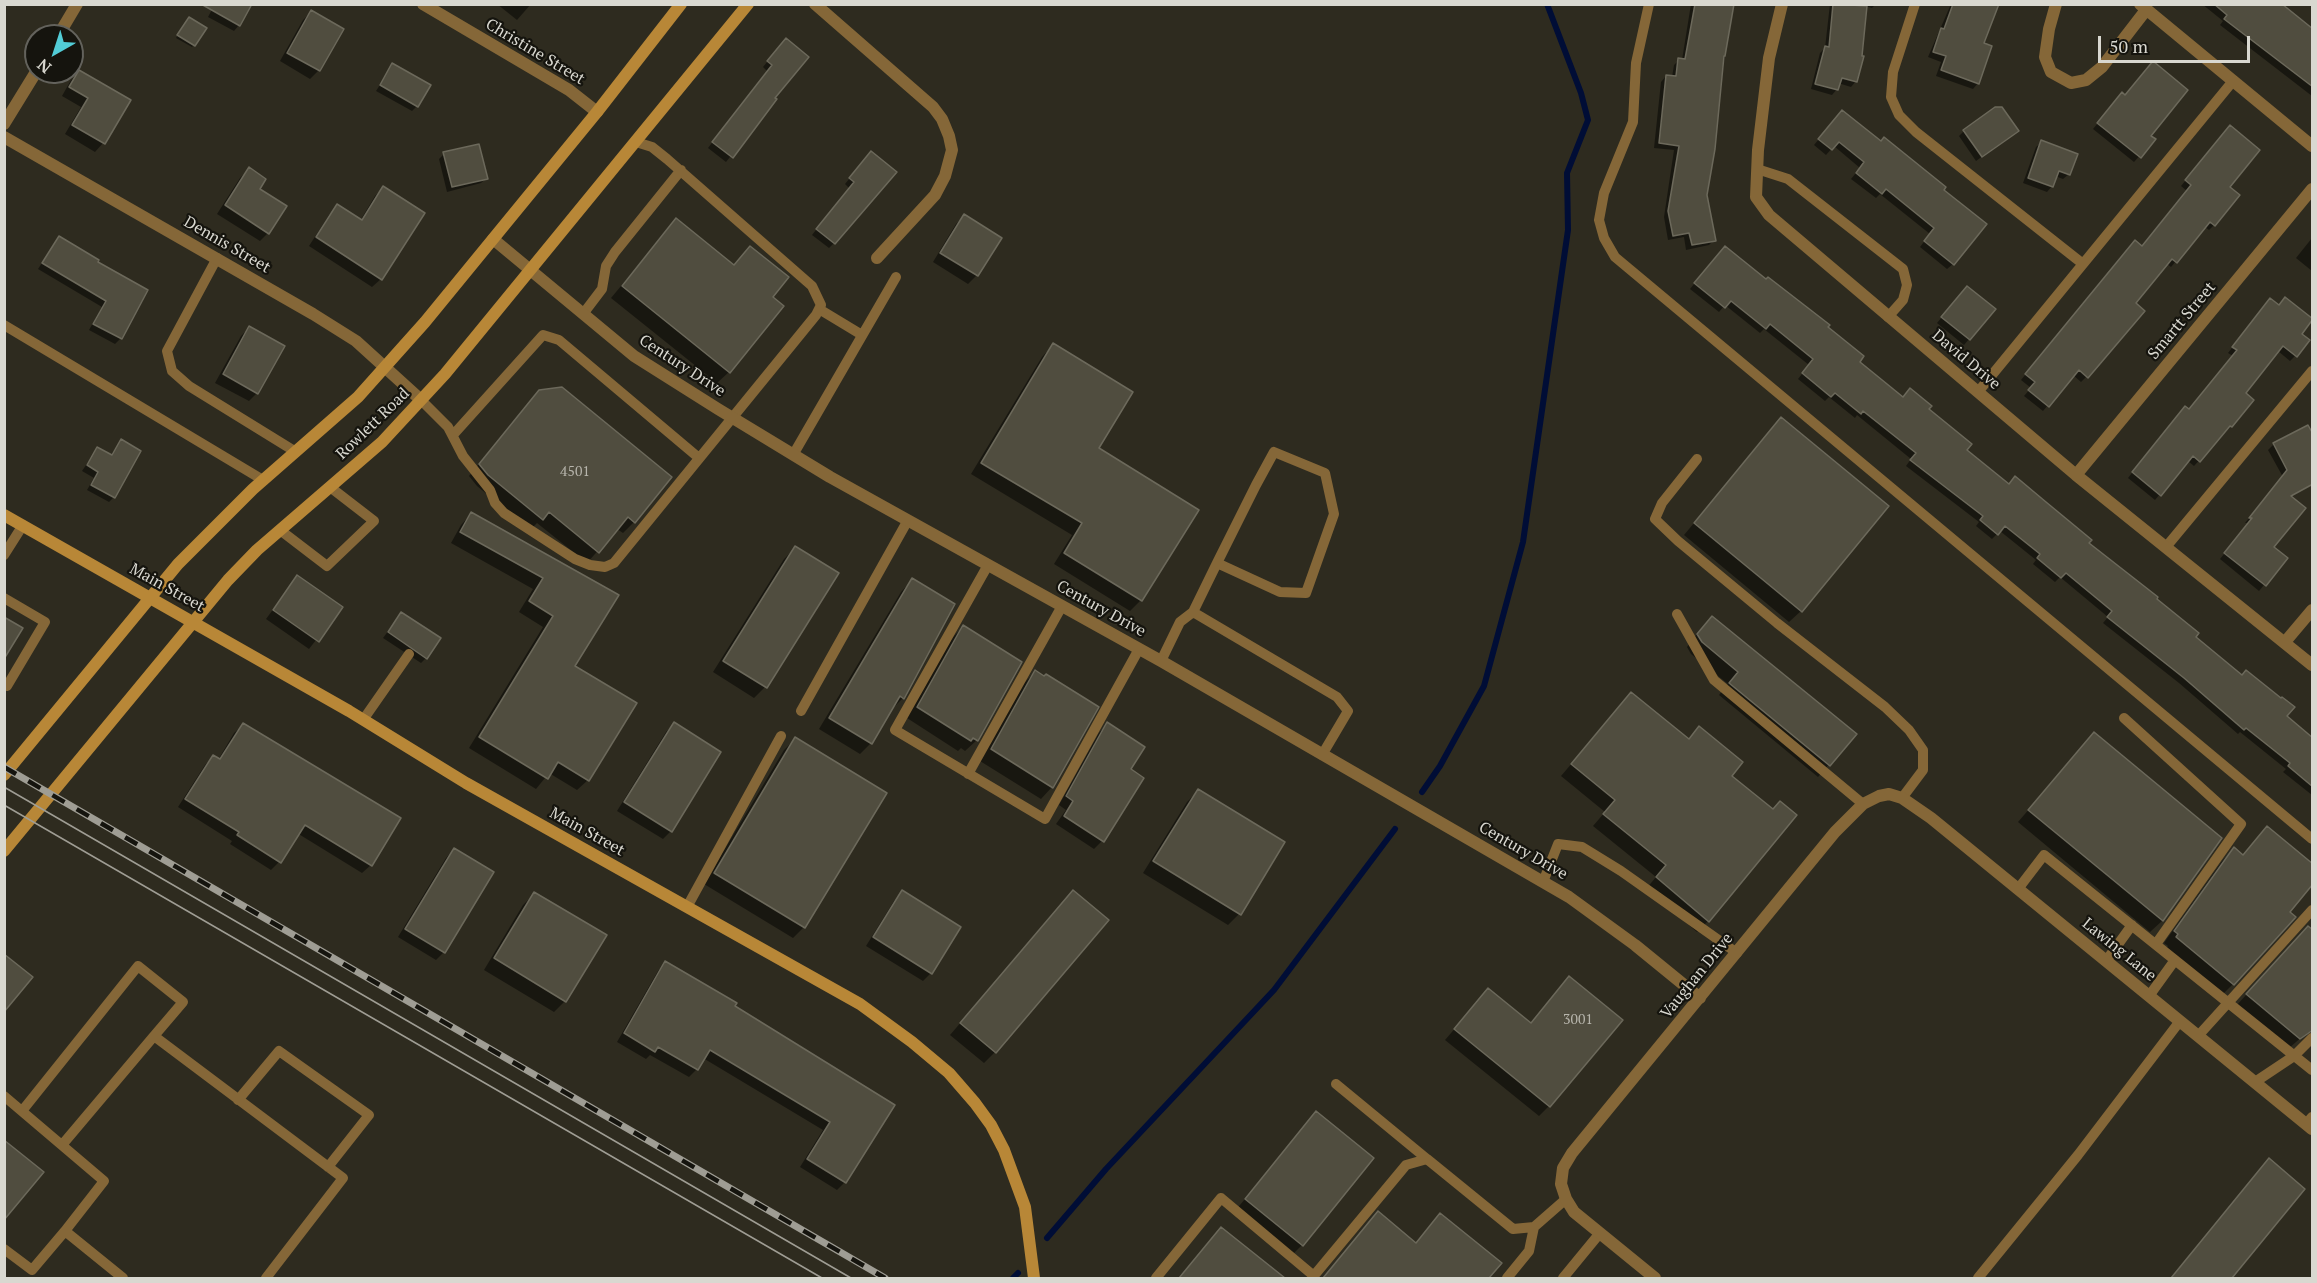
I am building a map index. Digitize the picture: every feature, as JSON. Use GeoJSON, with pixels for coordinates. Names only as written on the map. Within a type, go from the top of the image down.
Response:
{"type":"FeatureCollection","features":[{"type":"Feature","properties":{"kind":"main road","name":"Rowlett Road"},"geometry":{"type":"LineString","coordinates":[[4,775],[87,676],[149,597],[199,542],[263,480],[358,398],[425,322],[597,112],[681,4]]}},
{"type":"Feature","properties":{"kind":"main road","name":"Rowlett Road"},"geometry":{"type":"LineString","coordinates":[[4,850],[228,580],[280,530],[382,442],[421,400],[748,4]]}},
{"type":"Feature","properties":{"kind":"main road","name":"Main Street"},"geometry":{"type":"LineString","coordinates":[[4,514],[363,720],[466,783],[860,1004],[912,1042],[949,1073],[975,1102],[991,1125],[1004,1150],[1025,1207],[1034,1278]]}},
{"type":"Feature","properties":{"kind":"street"},"geometry":{"type":"LineString","coordinates":[[65,24],[77,4]]}},
{"type":"Feature","properties":{"kind":"street","name":"Christine Street"},"geometry":{"type":"LineString","coordinates":[[423,4],[569,90],[597,112]]}},
{"type":"Feature","properties":{"kind":"street"},"geometry":{"type":"LineString","coordinates":[[815,4],[933,107],[942,119],[949,136],[952,150],[945,176],[935,195],[877,258]]}},
{"type":"Feature","properties":{"kind":"street","name":"David Drive"},"geometry":{"type":"LineString","coordinates":[[1782,4],[1768,58],[1757,169],[1756,197],[1769,215],[2076,475],[2313,665]]}},
{"type":"Feature","properties":{"kind":"street"},"geometry":{"type":"LineString","coordinates":[[2056,4],[2049,29],[2046,57],[2051,72],[2071,84],[2086,80],[2102,67],[2143,7],[2313,146]]}},
{"type":"Feature","properties":{"kind":"street"},"geometry":{"type":"LineString","coordinates":[[4,124],[29,84]]}},
{"type":"Feature","properties":{"kind":"street","name":"Dennis Street"},"geometry":{"type":"LineString","coordinates":[[4,136],[356,341],[421,400]]}},
{"type":"Feature","properties":{"kind":"street","name":"Smartt Street"},"geometry":{"type":"LineString","coordinates":[[2076,475],[2313,189]]}},
{"type":"Feature","properties":{"kind":"street","name":"Century Drive"},"geometry":{"type":"LineString","coordinates":[[493,239],[634,356],[732,418],[908,520],[1161,661],[1569,897],[1635,945],[1700,998]]}},
{"type":"Feature","properties":{"kind":"street"},"geometry":{"type":"LineString","coordinates":[[2285,642],[2313,610]]}},
{"type":"Feature","properties":{"kind":"street","name":"Vaughan Drive"},"geometry":{"type":"LineString","coordinates":[[1655,1278],[1574,1212],[1561,1184],[1563,1168],[1572,1153],[1835,832],[1863,804],[1889,794],[1902,798]]}},
{"type":"Feature","properties":{"kind":"street","name":"Lawing Lane"},"geometry":{"type":"LineString","coordinates":[[1902,798],[1931,818],[2198,1036],[2310,1124]]}},
{"type":"Feature","properties":{"kind":"lane"},"geometry":{"type":"LineString","coordinates":[[1649,4],[1635,63],[1633,122],[1604,193],[1599,220],[1604,238],[1615,257],[2313,839]]}},
{"type":"Feature","properties":{"kind":"lane"},"geometry":{"type":"LineString","coordinates":[[1915,4],[1893,72],[1891,97],[1899,115],[1916,132],[2083,264]]}},
{"type":"Feature","properties":{"kind":"lane"},"geometry":{"type":"LineString","coordinates":[[1978,392],[2233,81]]}},
{"type":"Feature","properties":{"kind":"lane"},"geometry":{"type":"LineString","coordinates":[[421,400],[453,435],[463,456],[490,490],[495,502],[504,513],[575,559],[590,566],[605,567],[614,563],[821,305],[812,286],[681,170],[652,147],[636,142]]}},
{"type":"Feature","properties":{"kind":"lane"},"geometry":{"type":"LineString","coordinates":[[1757,169],[1788,179],[1903,269],[1907,285],[1903,300],[1888,317]]}},
{"type":"Feature","properties":{"kind":"lane"},"geometry":{"type":"LineString","coordinates":[[583,314],[602,289],[606,266],[615,252],[681,170]]}},
{"type":"Feature","properties":{"kind":"lane"},"geometry":{"type":"LineString","coordinates":[[217,258],[167,351],[172,371],[189,386],[296,453]]}},
{"type":"Feature","properties":{"kind":"lane"},"geometry":{"type":"LineString","coordinates":[[794,455],[896,277]]}},
{"type":"Feature","properties":{"kind":"lane"},"geometry":{"type":"LineString","coordinates":[[819,309],[862,335]]}},
{"type":"Feature","properties":{"kind":"lane"},"geometry":{"type":"LineString","coordinates":[[4,325],[263,480]]}},
{"type":"Feature","properties":{"kind":"lane"},"geometry":{"type":"LineString","coordinates":[[453,435],[543,335],[559,340],[699,458]]}},
{"type":"Feature","properties":{"kind":"lane"},"geometry":{"type":"LineString","coordinates":[[2166,547],[2313,371]]}},
{"type":"Feature","properties":{"kind":"lane"},"geometry":{"type":"LineString","coordinates":[[1161,661],[1180,622],[1193,612],[1217,563],[1274,452],[1325,473],[1334,514],[1306,593],[1280,592],[1217,563]]}},
{"type":"Feature","properties":{"kind":"lane"},"geometry":{"type":"LineString","coordinates":[[1697,459],[1662,503],[1655,519],[1678,541],[1885,707],[1909,730],[1923,750],[1923,770],[1902,798]]}},
{"type":"Feature","properties":{"kind":"lane"},"geometry":{"type":"LineString","coordinates":[[280,530],[327,566],[374,521],[330,487]]}},
{"type":"Feature","properties":{"kind":"lane"},"geometry":{"type":"LineString","coordinates":[[801,711],[908,520]]}},
{"type":"Feature","properties":{"kind":"lane"},"geometry":{"type":"LineString","coordinates":[[4,555],[23,525]]}},
{"type":"Feature","properties":{"kind":"lane"},"geometry":{"type":"LineString","coordinates":[[988,565],[895,730],[1045,819],[1139,649]]}},
{"type":"Feature","properties":{"kind":"lane"},"geometry":{"type":"LineString","coordinates":[[4,598],[45,622],[8,686]]}},
{"type":"Feature","properties":{"kind":"lane"},"geometry":{"type":"LineString","coordinates":[[968,774],[1062,606]]}},
{"type":"Feature","properties":{"kind":"lane"},"geometry":{"type":"LineString","coordinates":[[1193,612],[1337,697],[1348,711],[1322,756]]}},
{"type":"Feature","properties":{"kind":"lane"},"geometry":{"type":"LineString","coordinates":[[1677,614],[1714,680],[1863,804]]}},
{"type":"Feature","properties":{"kind":"lane"},"geometry":{"type":"LineString","coordinates":[[363,720],[409,654]]}},
{"type":"Feature","properties":{"kind":"lane"},"geometry":{"type":"LineString","coordinates":[[2124,718],[2241,824],[2156,944]]}},
{"type":"Feature","properties":{"kind":"lane"},"geometry":{"type":"LineString","coordinates":[[687,908],[781,736]]}},
{"type":"Feature","properties":{"kind":"lane"},"geometry":{"type":"LineString","coordinates":[[1543,882],[1558,844],[1582,847],[1621,871],[1737,953]]}},
{"type":"Feature","properties":{"kind":"lane"},"geometry":{"type":"LineString","coordinates":[[2018,889],[2044,855],[2313,1070]]}},
{"type":"Feature","properties":{"kind":"lane"},"geometry":{"type":"LineString","coordinates":[[2198,1036],[2313,910]]}},
{"type":"Feature","properties":{"kind":"lane"},"geometry":{"type":"LineString","coordinates":[[2106,961],[2132,925]]}},
{"type":"Feature","properties":{"kind":"lane"},"geometry":{"type":"LineString","coordinates":[[2149,996],[2175,960]]}},
{"type":"Feature","properties":{"kind":"lane"},"geometry":{"type":"LineString","coordinates":[[22,1111],[138,966],[183,1002],[62,1145]]}},
{"type":"Feature","properties":{"kind":"lane"},"geometry":{"type":"LineString","coordinates":[[1977,1278],[2078,1155],[2180,1021]]}},
{"type":"Feature","properties":{"kind":"lane"},"geometry":{"type":"LineString","coordinates":[[154,1035],[343,1178],[266,1278]]}},
{"type":"Feature","properties":{"kind":"lane"},"geometry":{"type":"LineString","coordinates":[[2255,1082],[2295,1056],[2313,1038]]}},
{"type":"Feature","properties":{"kind":"lane"},"geometry":{"type":"LineString","coordinates":[[238,1100],[279,1051],[369,1115],[328,1167]]}},
{"type":"Feature","properties":{"kind":"lane"},"geometry":{"type":"LineString","coordinates":[[1336,1084],[1513,1229],[1534,1227],[1566,1199]]}},
{"type":"Feature","properties":{"kind":"lane"},"geometry":{"type":"LineString","coordinates":[[4,1096],[104,1181],[32,1270],[4,1249]]}},
{"type":"Feature","properties":{"kind":"lane"},"geometry":{"type":"LineString","coordinates":[[1155,1278],[1221,1198],[1313,1277],[1406,1165],[1427,1159]]}},
{"type":"Feature","properties":{"kind":"lane"},"geometry":{"type":"LineString","coordinates":[[1507,1278],[1529,1251],[1534,1227]]}},
{"type":"Feature","properties":{"kind":"lane"},"geometry":{"type":"LineString","coordinates":[[65,1231],[123,1278]]}},
{"type":"Feature","properties":{"kind":"lane"},"geometry":{"type":"LineString","coordinates":[[1563,1278],[1600,1233]]}},
{"type":"Feature","properties":{"kind":"building"},"geometry":{"type":"Polygon","coordinates":[[[201,4],[252,4],[240,26],[201,4]]]}},
{"type":"Feature","properties":{"kind":"building"},"geometry":{"type":"Polygon","coordinates":[[[1695,4],[1734,4],[1724,56],[1715,149],[1707,195],[1716,241],[1692,245],[1689,233],[1673,236],[1668,211],[1679,146],[1659,143],[1666,75],[1676,76],[1678,58],[1685,59],[1695,4]]]}},
{"type":"Feature","properties":{"kind":"building"},"geometry":{"type":"Polygon","coordinates":[[[1833,4],[1867,6],[1862,56],[1864,56],[1857,82],[1842,78],[1838,90],[1815,84],[1825,46],[1829,47],[1833,4]]]}},
{"type":"Feature","properties":{"kind":"building"},"geometry":{"type":"Polygon","coordinates":[[[1953,4],[1999,4],[1984,43],[1992,46],[1979,84],[1941,70],[1946,56],[1933,52],[1941,28],[1944,29],[1953,4]]]}},
{"type":"Feature","properties":{"kind":"building"},"geometry":{"type":"Polygon","coordinates":[[[2214,4],[2282,4],[2313,29],[2313,87],[2224,19],[2227,15],[2214,4]]]}},
{"type":"Feature","properties":{"kind":"building"},"geometry":{"type":"Polygon","coordinates":[[[311,10],[344,29],[320,71],[287,53],[311,10]]]}},
{"type":"Feature","properties":{"kind":"building"},"geometry":{"type":"Polygon","coordinates":[[[189,17],[207,28],[195,46],[177,35],[189,17]]]}},
{"type":"Feature","properties":{"kind":"building"},"geometry":{"type":"Polygon","coordinates":[[[786,38],[809,57],[775,98],[777,99],[733,158],[712,142],[772,65],[767,61],[786,38]]]}},
{"type":"Feature","properties":{"kind":"building"},"geometry":{"type":"Polygon","coordinates":[[[2153,61],[2188,90],[2151,136],[2156,139],[2141,158],[2097,123],[2122,92],[2125,95],[2153,61]]]}},
{"type":"Feature","properties":{"kind":"building"},"geometry":{"type":"Polygon","coordinates":[[[392,63],[431,85],[418,107],[380,85],[392,63]]]}},
{"type":"Feature","properties":{"kind":"building"},"geometry":{"type":"Polygon","coordinates":[[[84,73],[131,100],[105,144],[72,125],[88,98],[69,87],[71,84],[84,84],[84,73]]]}},
{"type":"Feature","properties":{"kind":"building"},"geometry":{"type":"Polygon","coordinates":[[[1995,107],[2002,107],[2019,131],[1982,157],[1963,130],[1995,107]]]}},
{"type":"Feature","properties":{"kind":"building"},"geometry":{"type":"Polygon","coordinates":[[[1842,110],[1881,141],[1884,137],[1946,187],[1944,190],[1987,224],[1954,265],[1924,241],[1934,228],[1886,189],[1882,194],[1856,173],[1864,162],[1839,142],[1832,150],[1818,139],[1842,110]]]}},
{"type":"Feature","properties":{"kind":"building"},"geometry":{"type":"Polygon","coordinates":[[[2230,125],[2260,150],[2230,187],[2240,195],[2215,226],[2210,222],[2177,263],[2172,259],[2136,303],[2145,311],[2088,378],[2079,370],[2049,407],[2028,390],[2035,382],[2025,374],[2135,240],[2142,246],[2191,185],[2185,180],[2230,125]]]}},
{"type":"Feature","properties":{"kind":"building"},"geometry":{"type":"Polygon","coordinates":[[[2041,140],[2078,154],[2070,175],[2059,171],[2053,187],[2028,178],[2041,140]]]}},
{"type":"Feature","properties":{"kind":"building"},"geometry":{"type":"Polygon","coordinates":[[[479,144],[488,179],[452,187],[443,152],[479,144]]]}},
{"type":"Feature","properties":{"kind":"building"},"geometry":{"type":"Polygon","coordinates":[[[871,151],[897,172],[835,244],[816,229],[854,182],[849,178],[871,151]]]}},
{"type":"Feature","properties":{"kind":"building"},"geometry":{"type":"Polygon","coordinates":[[[249,167],[266,179],[260,189],[287,206],[269,234],[225,205],[249,167]]]}},
{"type":"Feature","properties":{"kind":"building"},"geometry":{"type":"Polygon","coordinates":[[[383,186],[425,213],[382,280],[316,237],[337,204],[362,220],[383,186]]]}},
{"type":"Feature","properties":{"kind":"building"},"geometry":{"type":"Polygon","coordinates":[[[964,214],[1002,238],[978,276],[940,253],[964,214]]]}},
{"type":"Feature","properties":{"kind":"building"},"geometry":{"type":"Polygon","coordinates":[[[676,218],[734,265],[750,246],[789,277],[773,297],[784,306],[730,373],[622,286],[676,218]]]}},
{"type":"Feature","properties":{"kind":"building"},"geometry":{"type":"Polygon","coordinates":[[[59,236],[99,260],[98,262],[148,290],[122,339],[93,324],[106,301],[42,263],[59,236]]]}},
{"type":"Feature","properties":{"kind":"building"},"geometry":{"type":"Polygon","coordinates":[[[1725,246],[1830,325],[1828,327],[1864,356],[1860,362],[1903,397],[1910,388],[1932,406],[1929,409],[1972,444],[1967,450],[2009,484],[2015,476],[2092,540],[2089,543],[2158,597],[2157,599],[2199,633],[2196,637],[2242,675],[2246,670],[2295,707],[2287,716],[2313,738],[2313,787],[2288,766],[2290,763],[2246,728],[2244,730],[2184,678],[2107,617],[2112,611],[2066,573],[2061,578],[2037,558],[2040,554],[2005,526],[1998,535],[1980,520],[1983,516],[1910,460],[1916,453],[1863,411],[1861,414],[1835,393],[1831,397],[1802,373],[1813,359],[1770,324],[1766,329],[1731,301],[1725,308],[1694,283],[1725,246]]]}},
{"type":"Feature","properties":{"kind":"building"},"geometry":{"type":"Polygon","coordinates":[[[1967,286],[1996,309],[1970,340],[1941,317],[1967,286]]]}},
{"type":"Feature","properties":{"kind":"building"},"geometry":{"type":"Polygon","coordinates":[[[2285,297],[2313,319],[2302,334],[2310,340],[2297,357],[2283,346],[2246,393],[2254,400],[2200,462],[2193,456],[2161,496],[2132,472],[2185,406],[2189,409],[2237,350],[2232,347],[2270,298],[2279,305],[2285,297]]]}},
{"type":"Feature","properties":{"kind":"building"},"geometry":{"type":"Polygon","coordinates":[[[249,326],[285,346],[258,394],[223,374],[249,326]]]}},
{"type":"Feature","properties":{"kind":"building"},"geometry":{"type":"Polygon","coordinates":[[[1053,343],[1133,392],[1099,448],[1199,510],[1142,601],[1064,553],[1082,523],[981,463],[1053,343]]]}},
{"type":"Feature","properties":{"kind":"building"},"geometry":{"type":"Polygon","coordinates":[[[562,387],[672,477],[635,523],[628,517],[599,553],[549,512],[543,520],[488,475],[479,464],[539,390],[562,387]]]}},
{"type":"Feature","properties":{"kind":"building"},"geometry":{"type":"Polygon","coordinates":[[[1781,417],[1889,506],[1802,612],[1694,523],[1781,417]]]}},
{"type":"Feature","properties":{"kind":"building"},"geometry":{"type":"Polygon","coordinates":[[[2308,425],[2313,434],[2313,484],[2291,496],[2306,508],[2274,547],[2288,558],[2266,586],[2224,553],[2287,470],[2273,443],[2308,425]]]}},
{"type":"Feature","properties":{"kind":"building"},"geometry":{"type":"Polygon","coordinates":[[[121,439],[141,451],[115,498],[91,485],[98,472],[87,465],[97,447],[112,455],[121,439]]]}},
{"type":"Feature","properties":{"kind":"building"},"geometry":{"type":"Polygon","coordinates":[[[471,512],[619,595],[575,666],[637,703],[589,781],[558,762],[548,779],[479,737],[553,616],[529,601],[543,578],[460,532],[471,512]]]}},
{"type":"Feature","properties":{"kind":"building"},"geometry":{"type":"Polygon","coordinates":[[[795,546],[839,573],[767,688],[723,661],[795,546]]]}},
{"type":"Feature","properties":{"kind":"building"},"geometry":{"type":"Polygon","coordinates":[[[297,575],[343,607],[319,642],[273,610],[297,575]]]}},
{"type":"Feature","properties":{"kind":"building"},"geometry":{"type":"Polygon","coordinates":[[[912,578],[955,604],[904,699],[900,696],[872,744],[829,718],[912,578]]]}},
{"type":"Feature","properties":{"kind":"building"},"geometry":{"type":"Polygon","coordinates":[[[401,612],[441,638],[427,659],[388,632],[401,612]]]}},
{"type":"Feature","properties":{"kind":"building"},"geometry":{"type":"Polygon","coordinates":[[[1712,616],[1857,734],[1830,766],[1729,683],[1738,672],[1702,642],[1697,634],[1712,616]]]}},
{"type":"Feature","properties":{"kind":"building"},"geometry":{"type":"Polygon","coordinates":[[[4,617],[23,628],[4,659],[4,617]]]}},
{"type":"Feature","properties":{"kind":"building"},"geometry":{"type":"Polygon","coordinates":[[[963,625],[1022,662],[978,741],[973,738],[971,741],[917,707],[963,625]]]}},
{"type":"Feature","properties":{"kind":"building"},"geometry":{"type":"Polygon","coordinates":[[[1035,670],[1044,676],[1046,674],[1099,707],[1053,788],[991,749],[1035,670]]]}},
{"type":"Feature","properties":{"kind":"building"},"geometry":{"type":"Polygon","coordinates":[[[1631,692],[1689,739],[1699,726],[1743,762],[1732,776],[1773,809],[1780,801],[1797,815],[1709,922],[1656,877],[1666,865],[1603,814],[1615,800],[1571,764],[1631,692]]]}},
{"type":"Feature","properties":{"kind":"building"},"geometry":{"type":"Polygon","coordinates":[[[674,722],[721,752],[672,832],[624,802],[674,722]]]}},
{"type":"Feature","properties":{"kind":"building"},"geometry":{"type":"Polygon","coordinates":[[[1107,722],[1145,747],[1131,769],[1144,778],[1104,842],[1064,816],[1073,801],[1066,796],[1107,722]]]}},
{"type":"Feature","properties":{"kind":"building"},"geometry":{"type":"Polygon","coordinates":[[[243,723],[401,818],[372,866],[305,825],[281,863],[237,835],[239,832],[185,799],[213,755],[220,759],[243,723]]]}},
{"type":"Feature","properties":{"kind":"building"},"geometry":{"type":"Polygon","coordinates":[[[2094,732],[2222,838],[2163,921],[2028,810],[2094,732]]]}},
{"type":"Feature","properties":{"kind":"building"},"geometry":{"type":"Polygon","coordinates":[[[795,737],[887,793],[805,928],[714,873],[795,737]]]}},
{"type":"Feature","properties":{"kind":"building"},"geometry":{"type":"Polygon","coordinates":[[[1198,789],[1285,842],[1241,915],[1153,861],[1198,789]]]}},
{"type":"Feature","properties":{"kind":"building"},"geometry":{"type":"Polygon","coordinates":[[[2267,826],[2313,864],[2313,884],[2290,912],[2296,917],[2234,985],[2176,937],[2178,934],[2174,931],[2234,847],[2243,855],[2267,826]]]}},
{"type":"Feature","properties":{"kind":"building"},"geometry":{"type":"Polygon","coordinates":[[[454,848],[494,872],[445,953],[405,929],[454,848]]]}},
{"type":"Feature","properties":{"kind":"building"},"geometry":{"type":"Polygon","coordinates":[[[902,890],[961,927],[932,974],[873,937],[902,890]]]}},
{"type":"Feature","properties":{"kind":"building"},"geometry":{"type":"Polygon","coordinates":[[[1073,890],[1109,920],[996,1053],[960,1023],[1073,890]]]}},
{"type":"Feature","properties":{"kind":"building"},"geometry":{"type":"Polygon","coordinates":[[[534,892],[607,935],[566,1002],[494,958],[534,892]]]}},
{"type":"Feature","properties":{"kind":"building"},"geometry":{"type":"Polygon","coordinates":[[[2308,926],[2313,930],[2313,1030],[2300,1039],[2246,994],[2308,926]]]}},
{"type":"Feature","properties":{"kind":"building"},"geometry":{"type":"Polygon","coordinates":[[[4,954],[33,977],[4,1012],[4,954]]]}},
{"type":"Feature","properties":{"kind":"building"},"geometry":{"type":"Polygon","coordinates":[[[665,961],[737,1003],[735,1006],[895,1105],[846,1183],[807,1159],[830,1122],[710,1050],[698,1070],[658,1047],[655,1052],[624,1033],[665,961]]]}},
{"type":"Feature","properties":{"kind":"building"},"geometry":{"type":"Polygon","coordinates":[[[1569,976],[1623,1020],[1550,1107],[1454,1029],[1488,988],[1531,1023],[1569,976]]]}},
{"type":"Feature","properties":{"kind":"building"},"geometry":{"type":"Polygon","coordinates":[[[1316,1111],[1374,1158],[1303,1246],[1245,1199],[1316,1111]]]}},
{"type":"Feature","properties":{"kind":"building"},"geometry":{"type":"Polygon","coordinates":[[[4,1140],[44,1172],[4,1220],[4,1140]]]}},
{"type":"Feature","properties":{"kind":"building"},"geometry":{"type":"Polygon","coordinates":[[[2269,1158],[2305,1189],[2232,1278],[2171,1278],[2269,1158]]]}},
{"type":"Feature","properties":{"kind":"building"},"geometry":{"type":"Polygon","coordinates":[[[1378,1211],[1416,1243],[1440,1213],[1502,1263],[1489,1278],[1323,1278],[1378,1211]]]}},
{"type":"Feature","properties":{"kind":"building"},"geometry":{"type":"Polygon","coordinates":[[[1221,1227],[1285,1278],[1179,1278],[1221,1227]]]}},
{"type":"Feature","properties":{"kind":"waterway"},"geometry":{"type":"LineString","coordinates":[[1422,792],[1440,766],[1484,686],[1523,542],[1568,230],[1567,173],[1588,120],[1581,93],[1547,4]]}},
{"type":"Feature","properties":{"kind":"waterway"},"geometry":{"type":"LineString","coordinates":[[1047,1238],[1106,1169],[1274,990],[1395,829]]}},
{"type":"Feature","properties":{"kind":"waterway"},"geometry":{"type":"LineString","coordinates":[[1013,1278],[1018,1273]]}},
{"type":"Feature","properties":{"kind":"tram line"},"geometry":{"type":"LineString","coordinates":[[4,787],[851,1278]]}},
{"type":"Feature","properties":{"kind":"tram line"},"geometry":{"type":"LineString","coordinates":[[4,805],[822,1278]]}},
{"type":"Feature","properties":{"kind":"railway"},"geometry":{"type":"LineString","coordinates":[[4,767],[885,1278]]}}]}
